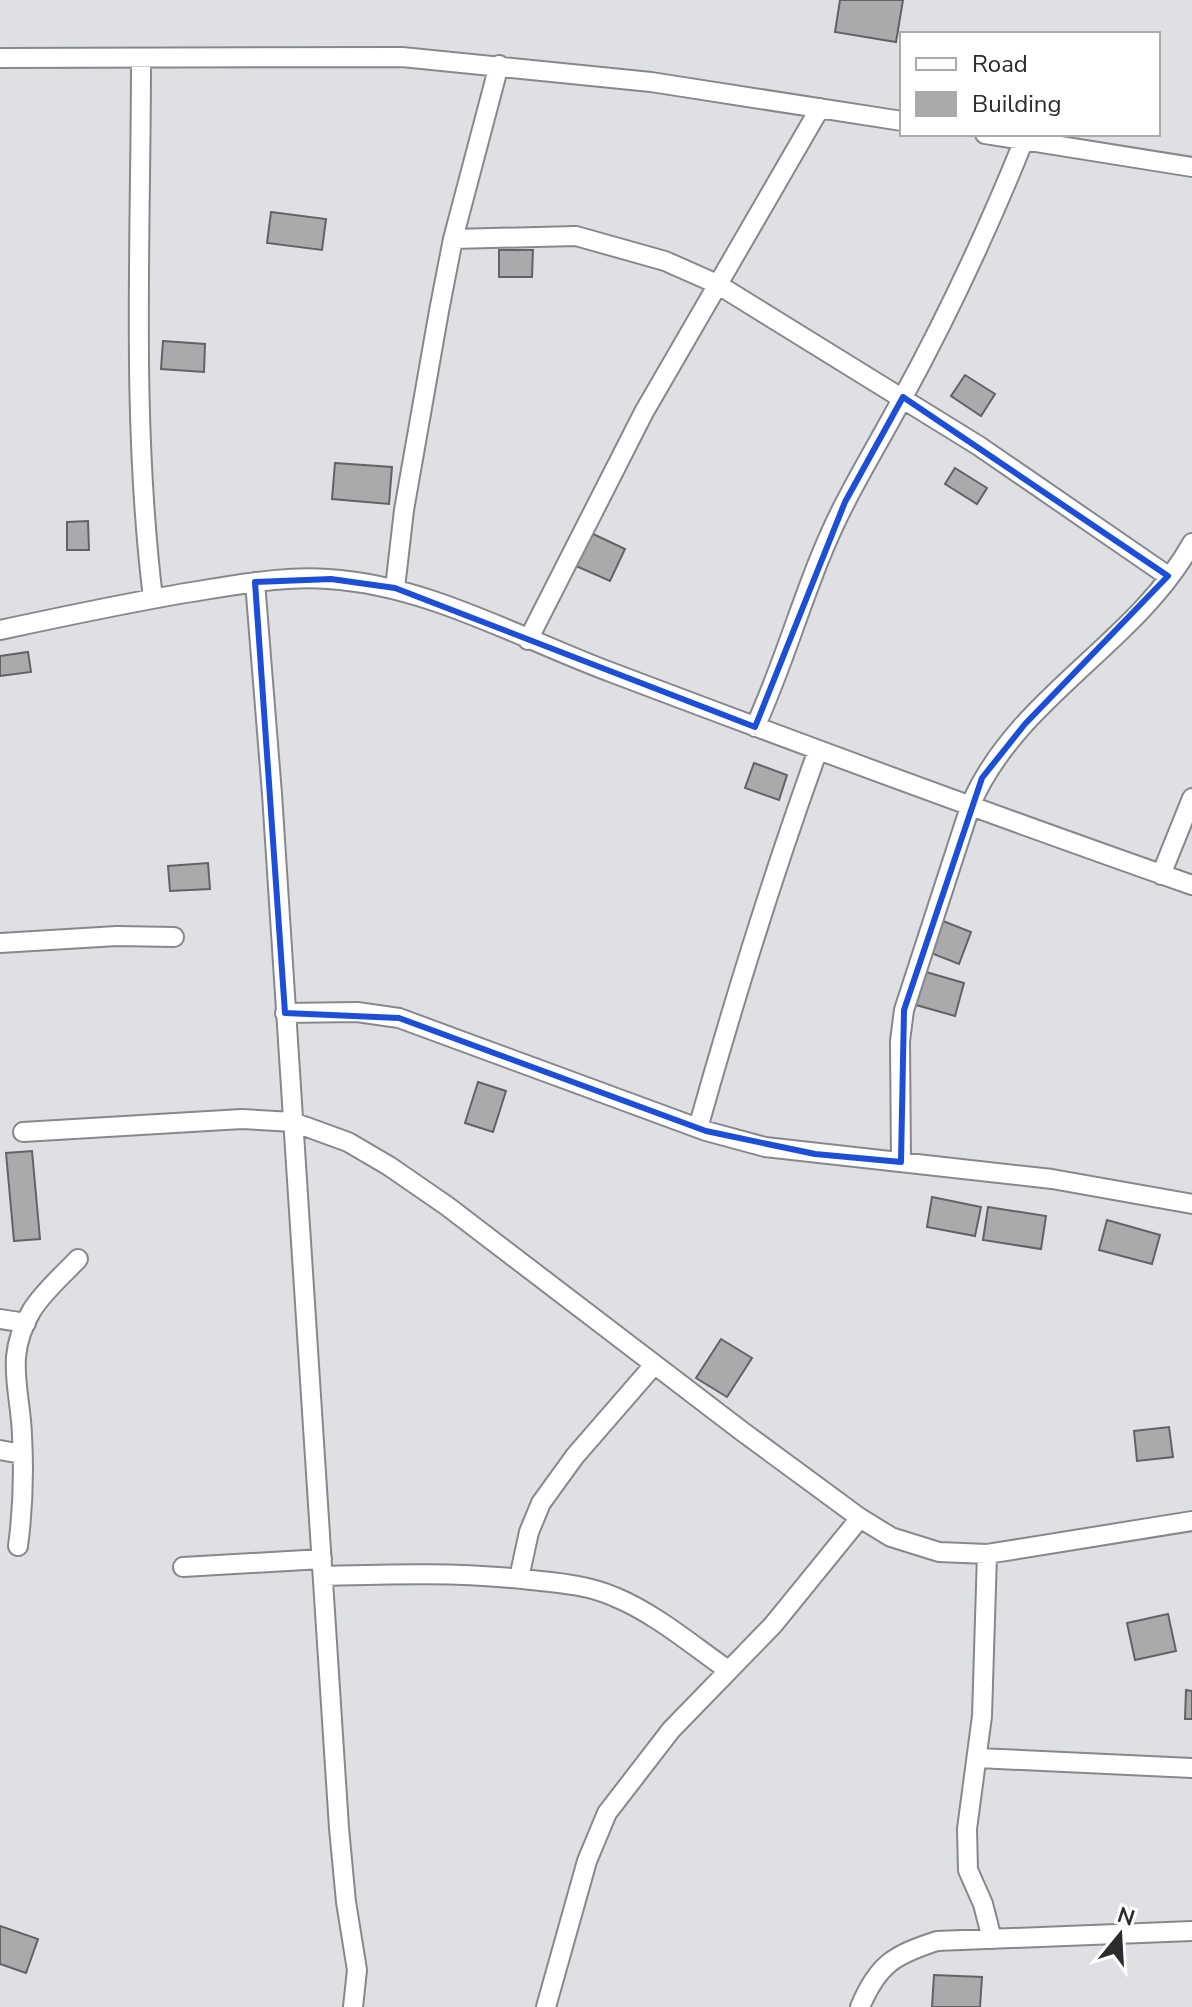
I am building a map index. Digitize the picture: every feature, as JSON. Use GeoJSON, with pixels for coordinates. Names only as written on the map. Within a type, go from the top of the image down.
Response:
{"type":"FeatureCollection","features":[{"type":"Feature","properties":{"kind":"street"},"geometry":{"type":"LineString","coordinates":[[0,58],[402,57],[651,82],[900,121]]}},
{"type":"Feature","properties":{"kind":"street"},"geometry":{"type":"LineString","coordinates":[[141,59],[140,439],[144,521],[153,598]]}},
{"type":"Feature","properties":{"kind":"street"},"geometry":{"type":"LineString","coordinates":[[395,588],[404,510],[453,239],[499,65]]}},
{"type":"Feature","properties":{"kind":"street"},"geometry":{"type":"LineString","coordinates":[[528,640],[644,412],[820,108]]}},
{"type":"Feature","properties":{"kind":"street"},"geometry":{"type":"LineString","coordinates":[[998,136],[1192,167]]}},
{"type":"Feature","properties":{"kind":"street"},"geometry":{"type":"LineString","coordinates":[[755,727],[782,665],[819,559],[845,502],[903,397],[993,217],[1024,140]]}},
{"type":"Feature","properties":{"kind":"street"},"geometry":{"type":"LineString","coordinates":[[453,239],[576,236],[665,261],[717,284],[903,397],[1168,576]]}},
{"type":"Feature","properties":{"kind":"street"},"geometry":{"type":"LineString","coordinates":[[901,1162],[900,1041],[904,1010],[971,804],[989,768],[1015,736],[1145,605],[1192,543]]}},
{"type":"Feature","properties":{"kind":"street"},"geometry":{"type":"LineString","coordinates":[[0,630],[153,598],[255,582],[331,579],[395,588],[464,612],[528,640],[755,727],[1192,885]]}},
{"type":"Feature","properties":{"kind":"street"},"geometry":{"type":"LineString","coordinates":[[255,582],[339,1828],[357,1970],[353,2007]]}},
{"type":"Feature","properties":{"kind":"street"},"geometry":{"type":"LineString","coordinates":[[698,1128],[743,972],[818,750]]}},
{"type":"Feature","properties":{"kind":"street"},"geometry":{"type":"LineString","coordinates":[[1161,875],[1192,798]]}},
{"type":"Feature","properties":{"kind":"street"},"geometry":{"type":"LineString","coordinates":[[0,943],[117,936],[174,937]]}},
{"type":"Feature","properties":{"kind":"street"},"geometry":{"type":"LineString","coordinates":[[285,1013],[357,1012],[399,1018],[698,1128],[765,1147],[1052,1179],[1192,1204]]}},
{"type":"Feature","properties":{"kind":"street"},"geometry":{"type":"LineString","coordinates":[[23,1132],[242,1119],[293,1122],[348,1142],[447,1206],[654,1365],[860,1518],[891,1537],[939,1552],[987,1554],[1192,1521]]}},
{"type":"Feature","properties":{"kind":"street"},"geometry":{"type":"LineString","coordinates":[[18,1546],[23,1505],[22,1454],[13,1365],[17,1344],[33,1309],[78,1259]]}},
{"type":"Feature","properties":{"kind":"street"},"geometry":{"type":"LineString","coordinates":[[0,1319],[26,1323]]}},
{"type":"Feature","properties":{"kind":"street"},"geometry":{"type":"LineString","coordinates":[[519,1578],[529,1532],[541,1503],[575,1456],[654,1365]]}},
{"type":"Feature","properties":{"kind":"street"},"geometry":{"type":"LineString","coordinates":[[0,1450],[22,1454]]}},
{"type":"Feature","properties":{"kind":"street"},"geometry":{"type":"LineString","coordinates":[[546,2007],[587,1861],[607,1813],[671,1730],[773,1625],[860,1518]]}},
{"type":"Feature","properties":{"kind":"street"},"geometry":{"type":"LineString","coordinates":[[987,1554],[982,1716],[967,1829],[968,1870],[983,1904],[992,1939]]}},
{"type":"Feature","properties":{"kind":"street"},"geometry":{"type":"LineString","coordinates":[[183,1567],[322,1568],[519,1578],[578,1585],[614,1597],[648,1614],[728,1670]]}},
{"type":"Feature","properties":{"kind":"street"},"geometry":{"type":"LineString","coordinates":[[978,1758],[1192,1768]]}},
{"type":"Feature","properties":{"kind":"street"},"geometry":{"type":"LineString","coordinates":[[860,2007],[873,1978],[902,1952],[937,1941],[1192,1931]]}},
{"type":"Feature","properties":{"kind":"highlighted area"},"geometry":{"type":"Polygon","coordinates":[[[903,397],[1168,576],[1025,724],[982,778],[904,1010],[901,1162],[815,1154],[706,1131],[399,1018],[285,1013],[255,582],[331,579],[395,588],[755,727],[845,502],[903,397]]]}},
{"type":"Feature","properties":{"kind":"building"},"geometry":{"type":"Polygon","coordinates":[[[840,0],[903,0],[896,42],[835,32],[840,0]]]}},
{"type":"Feature","properties":{"kind":"building"},"geometry":{"type":"Polygon","coordinates":[[[271,212],[326,219],[322,250],[267,243],[271,212]]]}},
{"type":"Feature","properties":{"kind":"building"},"geometry":{"type":"Polygon","coordinates":[[[499,250],[533,250],[532,277],[499,277],[499,250]]]}},
{"type":"Feature","properties":{"kind":"building"},"geometry":{"type":"Polygon","coordinates":[[[163,341],[205,344],[204,372],[161,369],[163,341]]]}},
{"type":"Feature","properties":{"kind":"building"},"geometry":{"type":"Polygon","coordinates":[[[965,375],[995,394],[981,416],[951,396],[965,375]]]}},
{"type":"Feature","properties":{"kind":"building"},"geometry":{"type":"Polygon","coordinates":[[[335,463],[392,467],[389,504],[332,499],[335,463]]]}},
{"type":"Feature","properties":{"kind":"building"},"geometry":{"type":"Polygon","coordinates":[[[955,468],[987,488],[977,504],[945,484],[955,468]]]}},
{"type":"Feature","properties":{"kind":"building"},"geometry":{"type":"Polygon","coordinates":[[[88,521],[89,550],[67,550],[67,522],[88,521]]]}},
{"type":"Feature","properties":{"kind":"building"},"geometry":{"type":"Polygon","coordinates":[[[591,533],[625,549],[610,581],[576,566],[591,533]]]}},
{"type":"Feature","properties":{"kind":"building"},"geometry":{"type":"Polygon","coordinates":[[[28,652],[31,672],[0,676],[0,656],[28,652]]]}},
{"type":"Feature","properties":{"kind":"building"},"geometry":{"type":"Polygon","coordinates":[[[754,763],[787,775],[779,800],[745,788],[754,763]]]}},
{"type":"Feature","properties":{"kind":"building"},"geometry":{"type":"Polygon","coordinates":[[[208,863],[210,889],[170,891],[168,866],[208,863]]]}},
{"type":"Feature","properties":{"kind":"building"},"geometry":{"type":"Polygon","coordinates":[[[943,921],[971,932],[959,964],[931,953],[943,921]]]}},
{"type":"Feature","properties":{"kind":"building"},"geometry":{"type":"Polygon","coordinates":[[[926,972],[964,983],[955,1016],[916,1005],[926,972]]]}},
{"type":"Feature","properties":{"kind":"building"},"geometry":{"type":"Polygon","coordinates":[[[478,1082],[506,1091],[493,1132],[465,1123],[478,1082]]]}},
{"type":"Feature","properties":{"kind":"building"},"geometry":{"type":"Polygon","coordinates":[[[32,1151],[40,1239],[14,1241],[6,1153],[32,1151]]]}},
{"type":"Feature","properties":{"kind":"building"},"geometry":{"type":"Polygon","coordinates":[[[932,1197],[981,1207],[975,1236],[927,1227],[932,1197]]]}},
{"type":"Feature","properties":{"kind":"building"},"geometry":{"type":"Polygon","coordinates":[[[988,1207],[1046,1216],[1041,1249],[983,1240],[988,1207]]]}},
{"type":"Feature","properties":{"kind":"building"},"geometry":{"type":"Polygon","coordinates":[[[1107,1220],[1160,1235],[1152,1264],[1099,1250],[1107,1220]]]}},
{"type":"Feature","properties":{"kind":"building"},"geometry":{"type":"Polygon","coordinates":[[[721,1339],[752,1358],[727,1397],[696,1378],[721,1339]]]}},
{"type":"Feature","properties":{"kind":"building"},"geometry":{"type":"Polygon","coordinates":[[[1169,1427],[1173,1457],[1137,1461],[1134,1431],[1169,1427]]]}},
{"type":"Feature","properties":{"kind":"building"},"geometry":{"type":"Polygon","coordinates":[[[1168,1614],[1176,1651],[1135,1660],[1127,1623],[1168,1614]]]}},
{"type":"Feature","properties":{"kind":"building"},"geometry":{"type":"Polygon","coordinates":[[[1186,1690],[1192,1691],[1192,1719],[1185,1719],[1186,1690]]]}},
{"type":"Feature","properties":{"kind":"building"},"geometry":{"type":"Polygon","coordinates":[[[0,1926],[38,1939],[26,1973],[0,1964],[0,1926]]]}},
{"type":"Feature","properties":{"kind":"building"},"geometry":{"type":"Polygon","coordinates":[[[934,1975],[982,1977],[980,2007],[932,2007],[934,1975]]]}}]}
